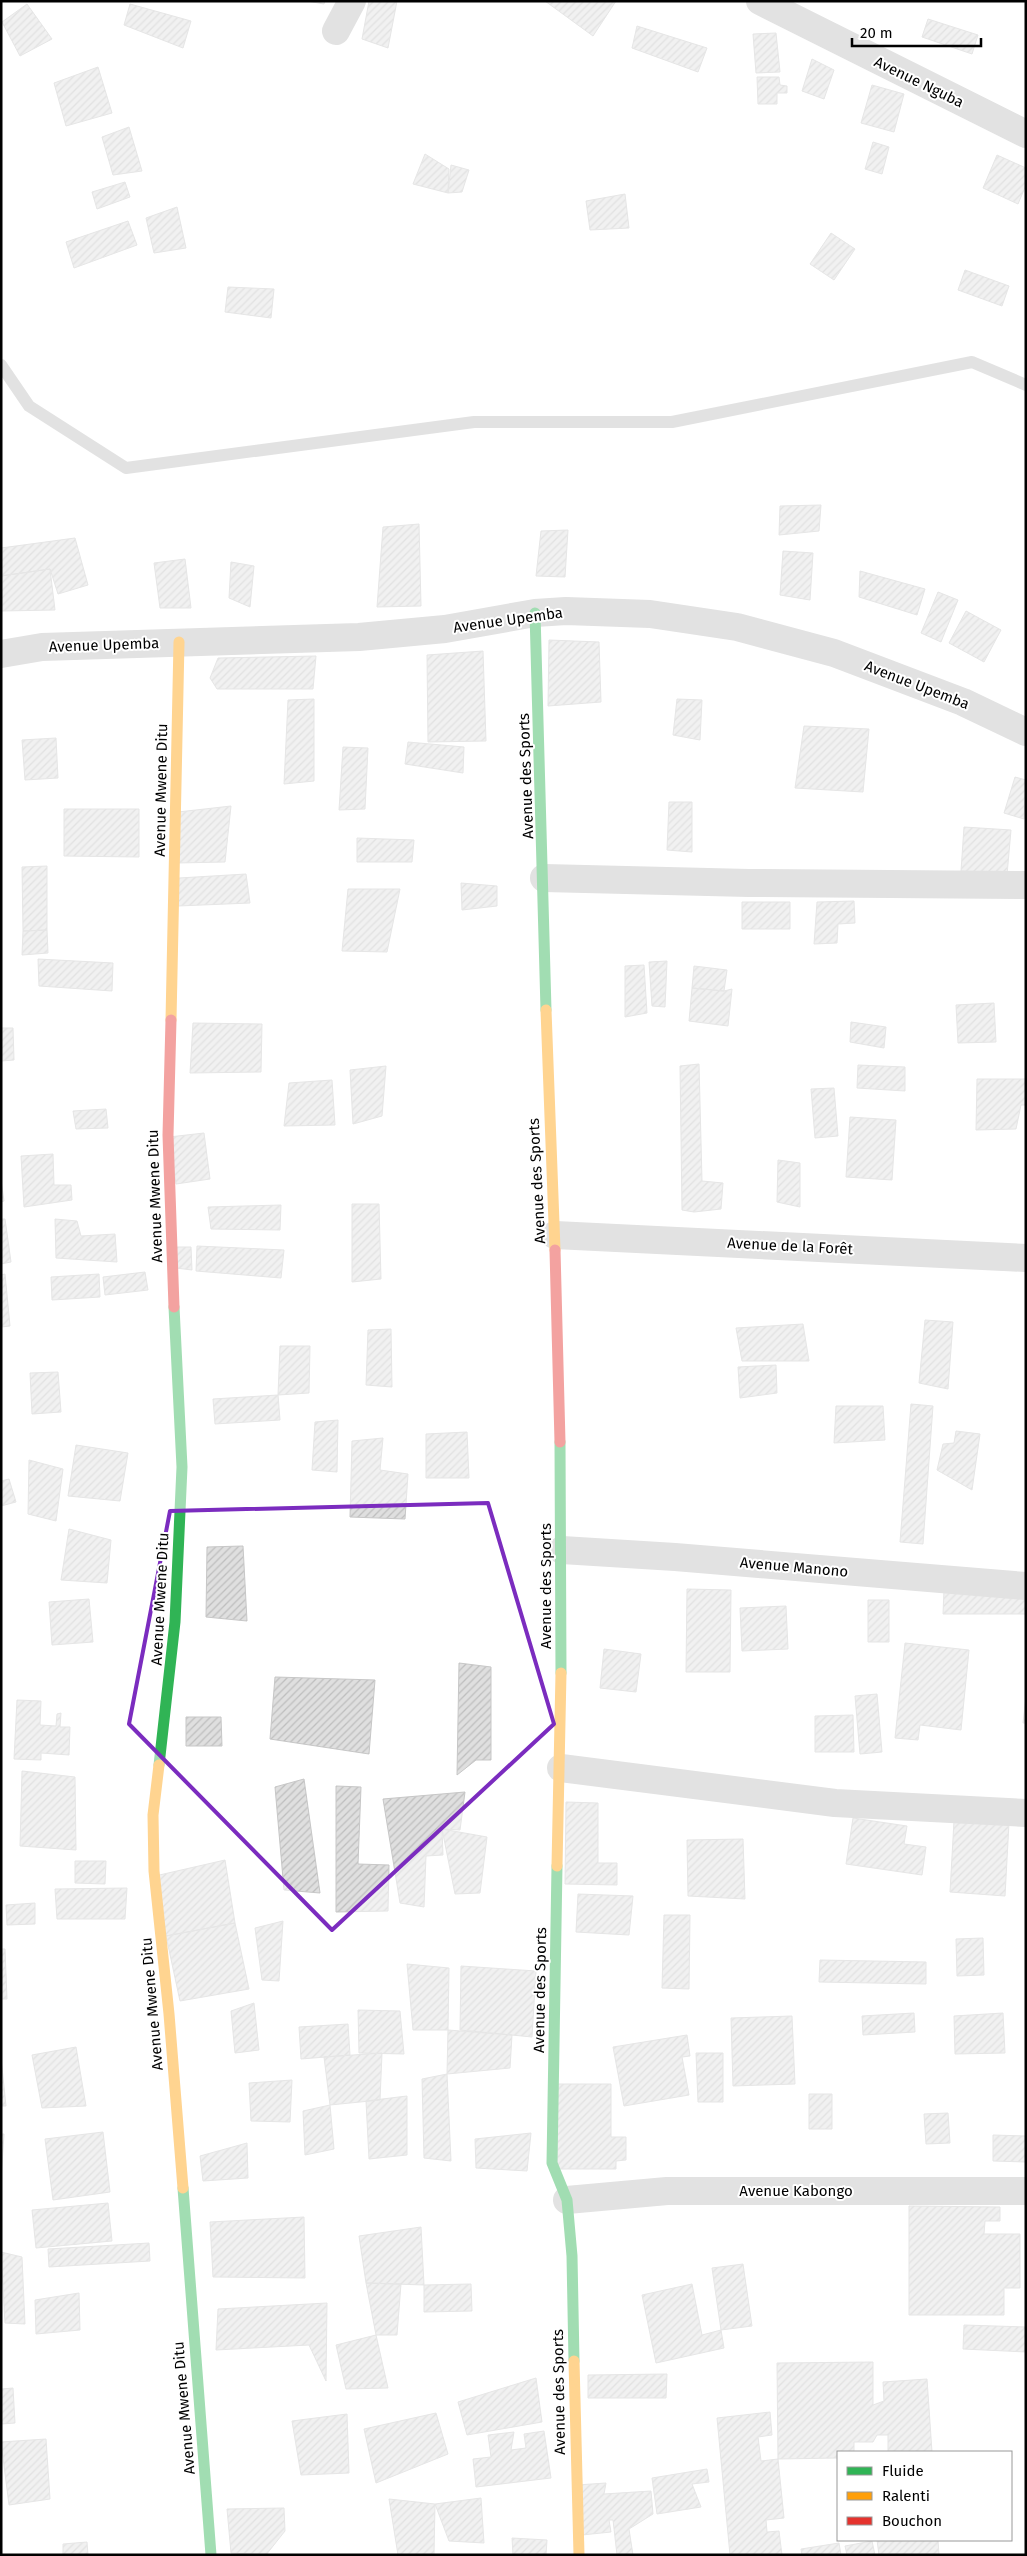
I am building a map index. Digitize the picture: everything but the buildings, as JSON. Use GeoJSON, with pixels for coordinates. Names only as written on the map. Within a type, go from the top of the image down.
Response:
{"type":"FeatureCollection","features":[{"type":"Feature","properties":{"kind":"street"},"geometry":{"type":"LineString","coordinates":[[336,31],[352,1]]}},
{"type":"Feature","properties":{"kind":"street","name":"Avenue Nguba"},"geometry":{"type":"LineString","coordinates":[[760,1],[1024,127]]}},
{"type":"Feature","properties":{"kind":"street","name":"Avenue Upemba"},"geometry":{"type":"LineString","coordinates":[[1,654],[42,647],[359,637],[445,629],[535,613],[566,611],[650,614],[737,627],[834,653],[963,702],[1026,732]]}},
{"type":"Feature","properties":{"kind":"street","name":"Avenue des Sports"},"geometry":{"type":"LineString","coordinates":[[535,613],[544,878],[547,1082],[555,1235],[562,1550],[561,1768],[556,1867],[552,2163],[567,2200],[572,2256],[579,2555]]}},
{"type":"Feature","properties":{"kind":"street","name":"Avenue Mwene Ditu"},"geometry":{"type":"LineString","coordinates":[[180,642],[168,1135],[175,1344],[182,1467],[175,1622],[153,1815],[154,1871],[169,2014],[211,2555]]}},
{"type":"Feature","properties":{"kind":"street"},"geometry":{"type":"LineString","coordinates":[[544,878],[1026,886]]}},
{"type":"Feature","properties":{"kind":"street","name":"Avenue de la Forêt"},"geometry":{"type":"LineString","coordinates":[[555,1235],[1026,1258]]}},
{"type":"Feature","properties":{"kind":"street","name":"Avenue Manono"},"geometry":{"type":"LineString","coordinates":[[562,1550],[675,1557],[1026,1586]]}},
{"type":"Feature","properties":{"kind":"street"},"geometry":{"type":"LineString","coordinates":[[561,1768],[835,1803],[1026,1813]]}},
{"type":"Feature","properties":{"kind":"street","name":"Avenue Kabongo"},"geometry":{"type":"LineString","coordinates":[[567,2200],[667,2191],[1026,2191]]}},
{"type":"Feature","properties":{"kind":"highlighted area"},"geometry":{"type":"Polygon","coordinates":[[[488,1503],[554,1724],[332,1930],[129,1724],[170,1511],[488,1503]]]}},
{"type":"Feature","properties":{"kind":"waterway"},"geometry":{"type":"LineString","coordinates":[[1,365],[29,406],[126,468],[474,422],[672,422],[972,362],[1026,385]]}},
{"type":"Feature","properties":{"kind":"traffic: fast"},"geometry":{"type":"LineString","coordinates":[[535,613],[546,1010]]}},
{"type":"Feature","properties":{"kind":"traffic: fast"},"geometry":{"type":"LineString","coordinates":[[159,1765],[175,1622],[182,1467],[174,1307]]}},
{"type":"Feature","properties":{"kind":"traffic: fast"},"geometry":{"type":"LineString","coordinates":[[560,1442],[561,1673]]}},
{"type":"Feature","properties":{"kind":"traffic: fast"},"geometry":{"type":"LineString","coordinates":[[557,1866],[552,2163],[567,2200],[572,2256],[574,2361]]}},
{"type":"Feature","properties":{"kind":"traffic: fast"},"geometry":{"type":"LineString","coordinates":[[183,2188],[211,2555]]}},
{"type":"Feature","properties":{"kind":"traffic: slow"},"geometry":{"type":"LineString","coordinates":[[171,1020],[179,642]]}},
{"type":"Feature","properties":{"kind":"traffic: slow"},"geometry":{"type":"LineString","coordinates":[[546,1010],[555,1250]]}},
{"type":"Feature","properties":{"kind":"traffic: slow"},"geometry":{"type":"LineString","coordinates":[[557,1866],[561,1673]]}},
{"type":"Feature","properties":{"kind":"traffic: slow"},"geometry":{"type":"LineString","coordinates":[[159,1765],[153,1815],[154,1871],[169,2014],[183,2188]]}},
{"type":"Feature","properties":{"kind":"traffic: slow"},"geometry":{"type":"LineString","coordinates":[[574,2361],[579,2555]]}},
{"type":"Feature","properties":{"kind":"traffic: jam"},"geometry":{"type":"LineString","coordinates":[[171,1020],[168,1135],[174,1307]]}},
{"type":"Feature","properties":{"kind":"traffic: jam"},"geometry":{"type":"LineString","coordinates":[[555,1250],[560,1442]]}}]}
